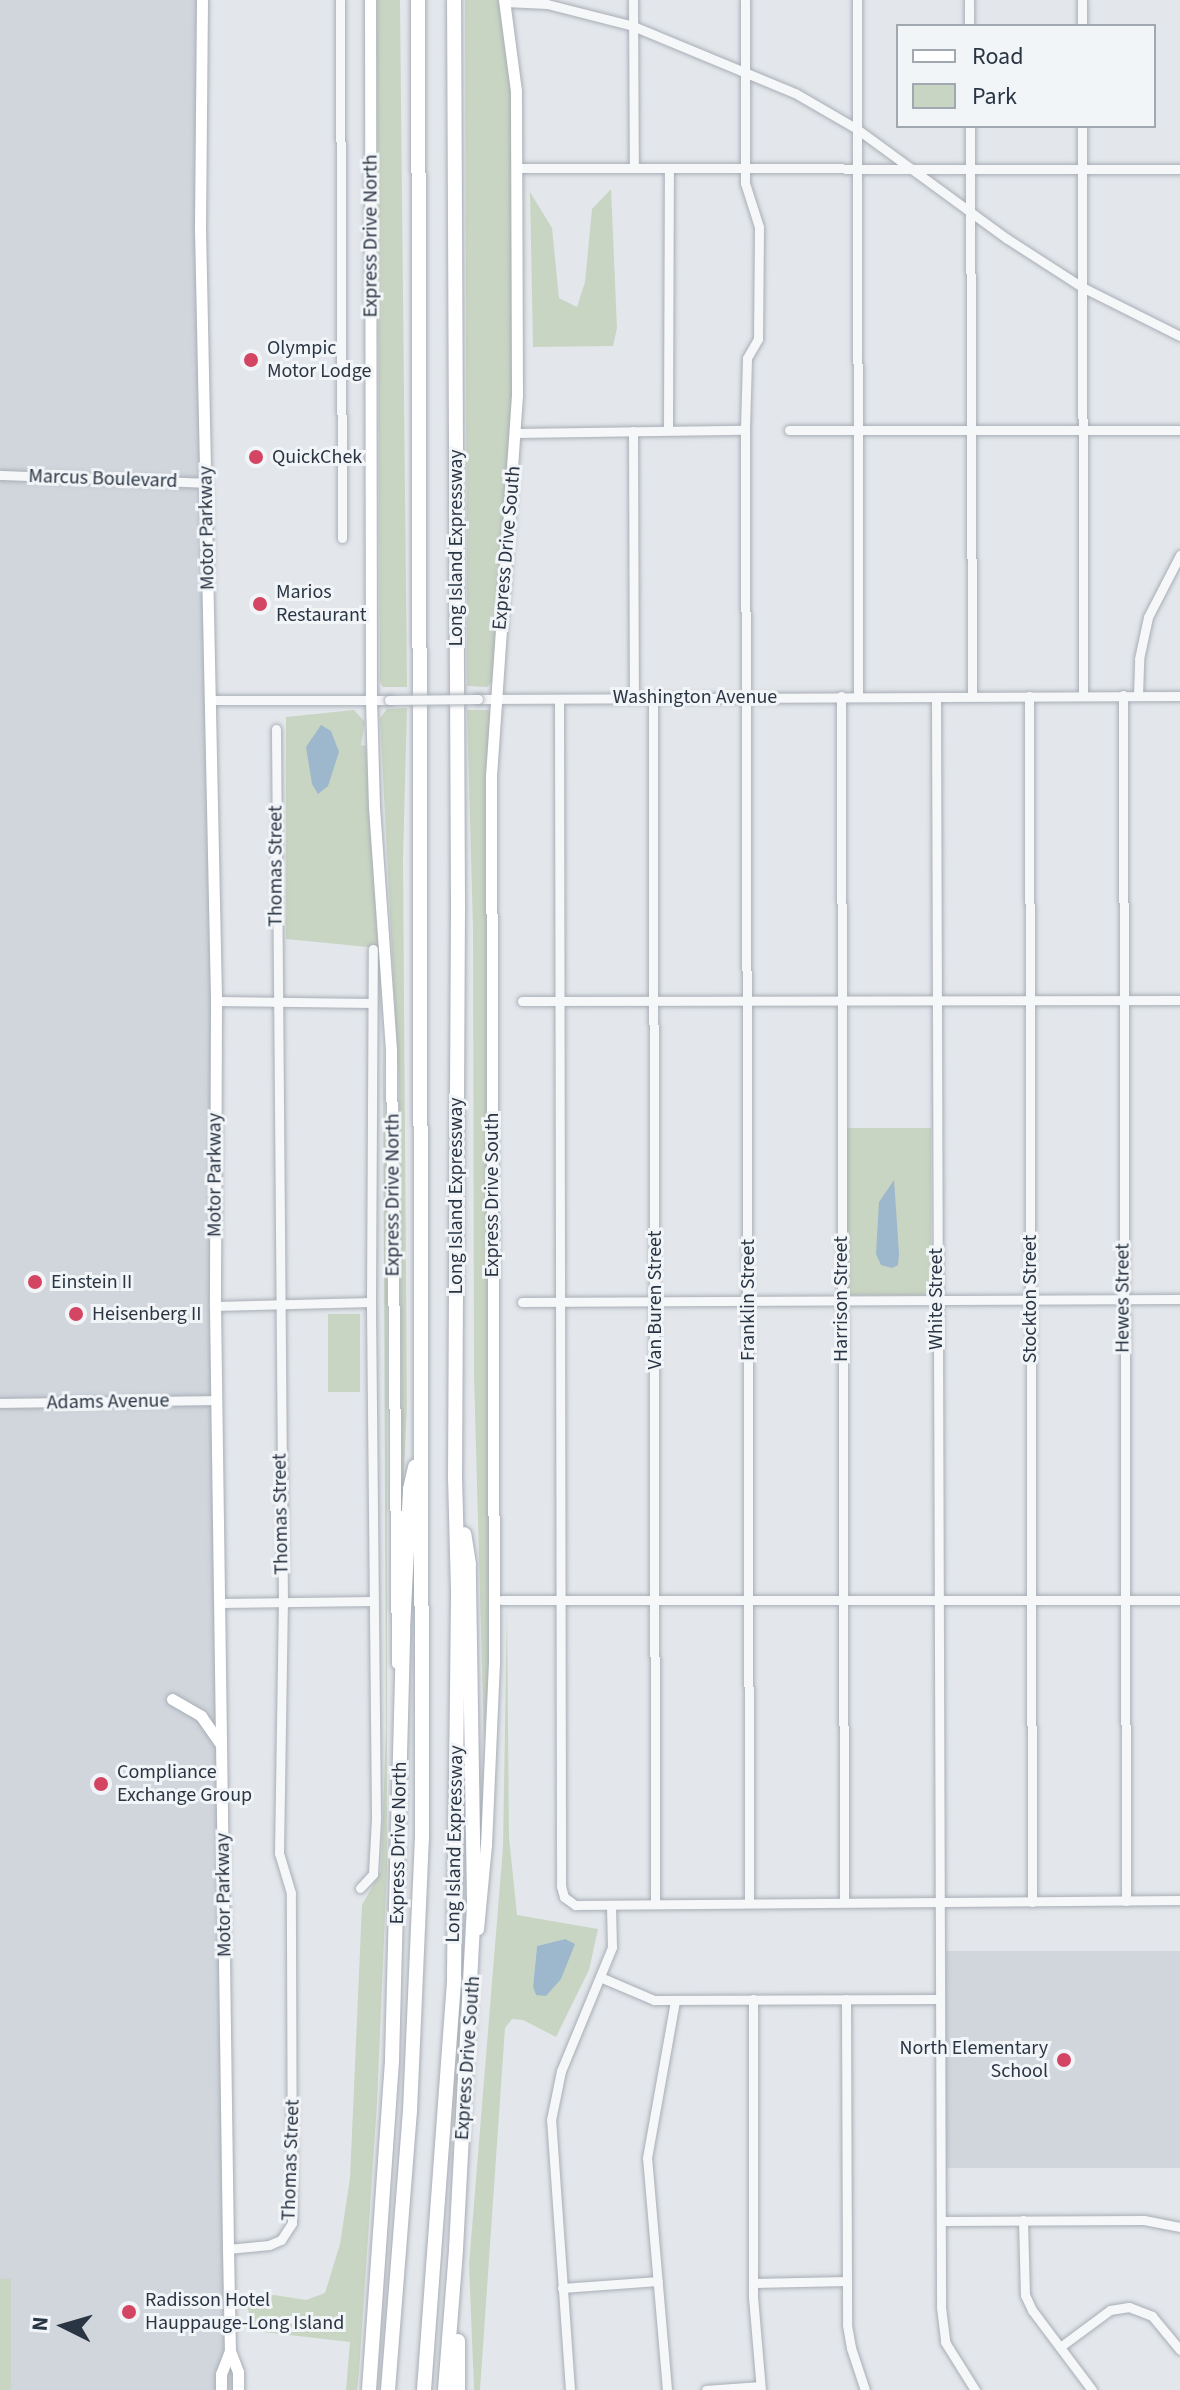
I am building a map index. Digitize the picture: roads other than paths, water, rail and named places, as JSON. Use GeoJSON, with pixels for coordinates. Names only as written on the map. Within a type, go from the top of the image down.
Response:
{"type":"FeatureCollection","features":[{"type":"Feature","properties":{"kind":"highway","name":"Long Island Expressway"},"geometry":{"type":"LineString","coordinates":[[388,2390],[410,2111],[422,1838],[418,0]]}},
{"type":"Feature","properties":{"kind":"highway","name":"Long Island Expressway"},"geometry":{"type":"LineString","coordinates":[[424,2390],[454,1977],[458,1591],[455,1479],[455,0]]}},
{"type":"Feature","properties":{"kind":"highway"},"geometry":{"type":"LineString","coordinates":[[401,1721],[410,1489],[420,1447]]}},
{"type":"Feature","properties":{"kind":"highway"},"geometry":{"type":"LineString","coordinates":[[455,1479],[469,1564],[474,1835],[470,1995]]}},
{"type":"Feature","properties":{"kind":"highway","name":"Express Drive North"},"geometry":{"type":"LineString","coordinates":[[369,2390],[392,2060],[401,1721]]}},
{"type":"Feature","properties":{"kind":"highway","name":"Express Drive South"},"geometry":{"type":"LineString","coordinates":[[445,2390],[470,1995]]}},
{"type":"Feature","properties":{"kind":"highway"},"geometry":{"type":"LineString","coordinates":[[456,2249],[458,2390]]}},
{"type":"Feature","properties":{"kind":"main road","name":"Motor Parkway"},"geometry":{"type":"LineString","coordinates":[[202,0],[200,228],[216,1001],[215,1306],[228,2249],[230,2351],[238,2372],[238,2390]]}},
{"type":"Feature","properties":{"kind":"main road","name":"Express Drive North"},"geometry":{"type":"LineString","coordinates":[[370,0],[371,700],[374,807],[391,1049],[394,1629],[401,1721]]}},
{"type":"Feature","properties":{"kind":"main road","name":"Express Drive South"},"geometry":{"type":"LineString","coordinates":[[470,1995],[484,1873],[493,1679],[490,812],[494,699],[516,433],[515,62],[505,1]]}},
{"type":"Feature","properties":{"kind":"main road"},"geometry":{"type":"LineString","coordinates":[[172,1699],[205,1719],[221,1747]]}},
{"type":"Feature","properties":{"kind":"main road","name":"Motor Parkway"},"geometry":{"type":"LineString","coordinates":[[221,2390],[221,2374],[230,2351]]}},
{"type":"Feature","properties":{"kind":"street"},"geometry":{"type":"LineString","coordinates":[[340,0],[342,538]]}},
{"type":"Feature","properties":{"kind":"street"},"geometry":{"type":"LineString","coordinates":[[633,0],[634,167]]}},
{"type":"Feature","properties":{"kind":"street","name":"Franklin Street"},"geometry":{"type":"LineString","coordinates":[[745,0],[745,183],[759,227],[758,339],[747,358],[745,430],[749,1903]]}},
{"type":"Feature","properties":{"kind":"street"},"geometry":{"type":"LineString","coordinates":[[857,0],[858,697]]}},
{"type":"Feature","properties":{"kind":"street"},"geometry":{"type":"LineString","coordinates":[[969,0],[969,24]]}},
{"type":"Feature","properties":{"kind":"street"},"geometry":{"type":"LineString","coordinates":[[1082,0],[1082,24]]}},
{"type":"Feature","properties":{"kind":"street"},"geometry":{"type":"LineString","coordinates":[[505,1],[547,4],[633,26],[746,70],[857,129],[1082,287],[1180,336]]}},
{"type":"Feature","properties":{"kind":"street"},"geometry":{"type":"LineString","coordinates":[[970,128],[972,696]]}},
{"type":"Feature","properties":{"kind":"street"},"geometry":{"type":"LineString","coordinates":[[1082,128],[1083,696]]}},
{"type":"Feature","properties":{"kind":"street"},"geometry":{"type":"LineString","coordinates":[[517,168],[857,166],[1180,169]]}},
{"type":"Feature","properties":{"kind":"street"},"geometry":{"type":"LineString","coordinates":[[668,430],[669,168]]}},
{"type":"Feature","properties":{"kind":"street"},"geometry":{"type":"LineString","coordinates":[[516,433],[745,430]]}},
{"type":"Feature","properties":{"kind":"street"},"geometry":{"type":"LineString","coordinates":[[789,430],[1180,430]]}},
{"type":"Feature","properties":{"kind":"street"},"geometry":{"type":"LineString","coordinates":[[633,431],[634,697]]}},
{"type":"Feature","properties":{"kind":"street","name":"Marcus Boulevard"},"geometry":{"type":"LineString","coordinates":[[0,475],[206,483]]}},
{"type":"Feature","properties":{"kind":"street"},"geometry":{"type":"LineString","coordinates":[[1138,695],[1139,659],[1148,617],[1180,555]]}},
{"type":"Feature","properties":{"kind":"street","name":"Hewes Street"},"geometry":{"type":"LineString","coordinates":[[1123,695],[1126,1901]]}},
{"type":"Feature","properties":{"kind":"street","name":"Harrison Street"},"geometry":{"type":"LineString","coordinates":[[841,696],[844,1902]]}},
{"type":"Feature","properties":{"kind":"street","name":"Stockton Street"},"geometry":{"type":"LineString","coordinates":[[1029,696],[1032,1902]]}},
{"type":"Feature","properties":{"kind":"street","name":"Washington Avenue"},"geometry":{"type":"LineString","coordinates":[[210,700],[1180,696]]}},
{"type":"Feature","properties":{"kind":"street","name":"Van Buren Street"},"geometry":{"type":"LineString","coordinates":[[653,697],[655,1904]]}},
{"type":"Feature","properties":{"kind":"street","name":"White Street"},"geometry":{"type":"LineString","coordinates":[[936,697],[941,2307],[945,2342],[975,2390]]}},
{"type":"Feature","properties":{"kind":"street"},"geometry":{"type":"LineString","coordinates":[[559,699],[561,1886],[564,1897],[575,1905],[1180,1900]]}},
{"type":"Feature","properties":{"kind":"street","name":"Thomas Street"},"geometry":{"type":"LineString","coordinates":[[228,2249],[269,2245],[281,2240],[292,2223],[291,1893],[279,1853],[283,1603],[276,729]]}},
{"type":"Feature","properties":{"kind":"street"},"geometry":{"type":"LineString","coordinates":[[360,1888],[373,1874],[376,1818],[371,1302],[373,949]]}},
{"type":"Feature","properties":{"kind":"street"},"geometry":{"type":"LineString","coordinates":[[522,1001],[1180,1000]]}},
{"type":"Feature","properties":{"kind":"street"},"geometry":{"type":"LineString","coordinates":[[216,1001],[372,1003]]}},
{"type":"Feature","properties":{"kind":"street"},"geometry":{"type":"LineString","coordinates":[[522,1302],[841,1298],[1180,1299]]}},
{"type":"Feature","properties":{"kind":"street"},"geometry":{"type":"LineString","coordinates":[[215,1306],[371,1302]]}},
{"type":"Feature","properties":{"kind":"street","name":"Adams Avenue"},"geometry":{"type":"LineString","coordinates":[[0,1403],[217,1400]]}},
{"type":"Feature","properties":{"kind":"street"},"geometry":{"type":"LineString","coordinates":[[502,1600],[1180,1600]]}},
{"type":"Feature","properties":{"kind":"street"},"geometry":{"type":"LineString","coordinates":[[220,1603],[374,1601]]}},
{"type":"Feature","properties":{"kind":"street"},"geometry":{"type":"LineString","coordinates":[[570,2390],[551,2120],[561,2071],[612,1947],[611,1905]]}},
{"type":"Feature","properties":{"kind":"street"},"geometry":{"type":"LineString","coordinates":[[600,1977],[654,2000],[940,1999]]}},
{"type":"Feature","properties":{"kind":"street"},"geometry":{"type":"LineString","coordinates":[[706,2390],[760,2388],[753,2283],[753,1999]]}},
{"type":"Feature","properties":{"kind":"street"},"geometry":{"type":"LineString","coordinates":[[846,1999],[847,2281],[851,2348],[865,2390]]}},
{"type":"Feature","properties":{"kind":"street"},"geometry":{"type":"LineString","coordinates":[[667,2390],[647,2158],[675,2001]]}},
{"type":"Feature","properties":{"kind":"street"},"geometry":{"type":"LineString","coordinates":[[1023,2220],[1025,2295],[1092,2390]]}},
{"type":"Feature","properties":{"kind":"street"},"geometry":{"type":"LineString","coordinates":[[941,2221],[1144,2220],[1180,2227]]}},
{"type":"Feature","properties":{"kind":"street"},"geometry":{"type":"LineString","coordinates":[[562,2288],[658,2281]]}},
{"type":"Feature","properties":{"kind":"street"},"geometry":{"type":"LineString","coordinates":[[753,2283],[847,2281]]}},
{"type":"Feature","properties":{"kind":"street"},"geometry":{"type":"LineString","coordinates":[[1060,2347],[1110,2310],[1129,2307],[1152,2316],[1180,2350]]}},
{"type":"Feature","properties":{"kind":"water"},"geometry":{"type":"Polygon","coordinates":[[[321,725],[331,731],[339,752],[328,786],[318,794],[312,784],[306,747],[321,725]]]}},
{"type":"Feature","properties":{"kind":"water"},"geometry":{"type":"Polygon","coordinates":[[[894,1180],[899,1254],[898,1265],[892,1268],[881,1265],[876,1254],[879,1202],[894,1180]]]}},
{"type":"Feature","properties":{"kind":"water"},"geometry":{"type":"Polygon","coordinates":[[[565,1939],[575,1944],[561,1979],[546,1996],[536,1995],[533,1987],[537,1946],[565,1939]]]}},
{"type":"Feature","properties":{"kind":"place","name":"Olympic Motor Lodge"},"geometry":{"type":"Point","coordinates":[251,360]}},
{"type":"Feature","properties":{"kind":"place","name":"QuickChek"},"geometry":{"type":"Point","coordinates":[256,457]}},
{"type":"Feature","properties":{"kind":"place","name":"Marios Restaurant"},"geometry":{"type":"Point","coordinates":[260,604]}},
{"type":"Feature","properties":{"kind":"place","name":"Einstein II"},"geometry":{"type":"Point","coordinates":[35,1282]}},
{"type":"Feature","properties":{"kind":"place","name":"Heisenberg II"},"geometry":{"type":"Point","coordinates":[76,1314]}},
{"type":"Feature","properties":{"kind":"place","name":"Compliance Exchange Group"},"geometry":{"type":"Point","coordinates":[101,1784]}},
{"type":"Feature","properties":{"kind":"place","name":"North Elementary School"},"geometry":{"type":"Point","coordinates":[1064,2060]}},
{"type":"Feature","properties":{"kind":"place","name":"Radisson Hotel Hauppauge-Long Island"},"geometry":{"type":"Point","coordinates":[129,2312]}}]}
